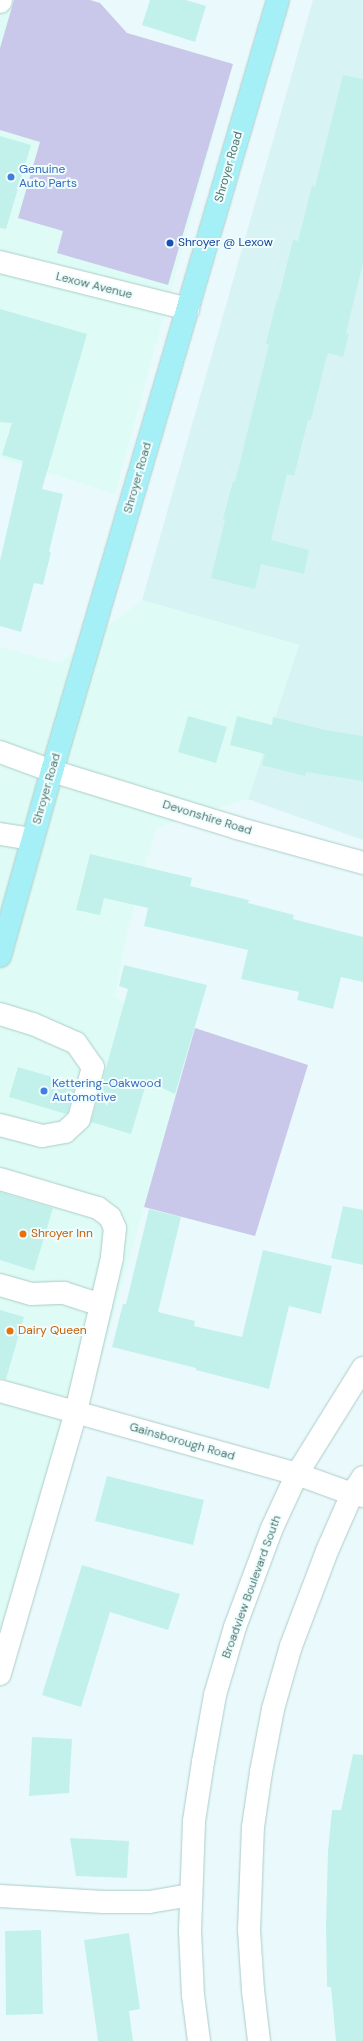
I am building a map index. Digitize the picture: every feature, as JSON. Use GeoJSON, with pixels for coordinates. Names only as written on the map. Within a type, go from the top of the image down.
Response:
{"type":"FeatureCollection","features":[{"type":"Feature","properties":{"kind":"main road","name":"Shroyer Road"},"geometry":{"type":"LineString","coordinates":[[0,956],[52,771],[278,0]]}},
{"type":"Feature","properties":{"kind":"street","name":"Lexow Avenue"},"geometry":{"type":"LineString","coordinates":[[0,262],[188,309]]}},
{"type":"Feature","properties":{"kind":"street","name":"Devonshire Road"},"geometry":{"type":"LineString","coordinates":[[0,752],[52,771],[237,828],[363,863]]}},
{"type":"Feature","properties":{"kind":"street"},"geometry":{"type":"LineString","coordinates":[[0,834],[33,839]]}},
{"type":"Feature","properties":{"kind":"street"},"geometry":{"type":"LineString","coordinates":[[0,1014],[33,1024],[76,1043],[93,1067],[80,1119],[65,1132],[42,1136],[0,1125]]}},
{"type":"Feature","properties":{"kind":"street"},"geometry":{"type":"LineString","coordinates":[[0,1179],[98,1208],[110,1217],[115,1228],[115,1243],[76,1412],[0,1674]]}},
{"type":"Feature","properties":{"kind":"street"},"geometry":{"type":"LineString","coordinates":[[0,1285],[31,1294],[64,1293],[101,1305]]}},
{"type":"Feature","properties":{"kind":"street","name":"Broadview Boulevard South"},"geometry":{"type":"LineString","coordinates":[[199,2041],[192,1960],[191,1894],[194,1821],[215,1695],[235,1627],[272,1528],[297,1474],[363,1368]]}},
{"type":"Feature","properties":{"kind":"street","name":"Gainsborough Road"},"geometry":{"type":"LineString","coordinates":[[0,1391],[297,1474],[359,1489]]}},
{"type":"Feature","properties":{"kind":"street"},"geometry":{"type":"LineString","coordinates":[[259,2041],[253,1990],[249,1930],[253,1827],[261,1772],[273,1709],[292,1646],[327,1551],[359,1489]]}},
{"type":"Feature","properties":{"kind":"street"},"geometry":{"type":"LineString","coordinates":[[0,1896],[103,1902],[149,1902],[191,1894]]}},
{"type":"Feature","properties":{"kind":"shaded area"},"geometry":{"type":"Polygon","coordinates":[[[0,0],[90,0],[100,3],[127,33],[233,64],[115,494],[0,458],[0,0]]]}},
{"type":"Feature","properties":{"kind":"shaded area"},"geometry":{"type":"Polygon","coordinates":[[[14,0],[90,0],[100,3],[127,33],[233,64],[168,285],[57,253],[63,231],[18,218],[40,142],[0,130],[0,48],[14,0]]]}},
{"type":"Feature","properties":{"kind":"shaded area"},"geometry":{"type":"Polygon","coordinates":[[[313,0],[363,0],[363,840],[248,799],[299,645],[142,600],[313,0]]]}},
{"type":"Feature","properties":{"kind":"shaded area"},"geometry":{"type":"Polygon","coordinates":[[[142,600],[299,645],[248,799],[156,828],[127,933],[115,996],[123,1002],[195,1028],[308,1065],[255,1236],[144,1207],[98,1371],[0,1640],[0,647],[60,663],[142,600]]]}},
{"type":"Feature","properties":{"kind":"shaded area"},"geometry":{"type":"Polygon","coordinates":[[[195,1028],[308,1065],[255,1236],[144,1207],[195,1028]]]}},
{"type":"Feature","properties":{"kind":"building"},"geometry":{"type":"Polygon","coordinates":[[[150,0],[186,0],[206,6],[195,42],[142,25],[150,0]]]}},
{"type":"Feature","properties":{"kind":"building"},"geometry":{"type":"Polygon","coordinates":[[[343,75],[363,79],[363,263],[346,333],[349,334],[343,357],[328,353],[311,420],[308,420],[294,476],[287,474],[271,540],[309,550],[304,574],[261,564],[255,589],[211,578],[225,520],[223,519],[233,481],[235,482],[269,345],[266,344],[277,299],[278,300],[293,240],[298,241],[312,186],[315,187],[343,75]]]}},
{"type":"Feature","properties":{"kind":"building","name":"Genuine Auto Parts"},"geometry":{"type":"Polygon","coordinates":[[[0,136],[31,145],[6,229],[0,228],[0,136]]]}},
{"type":"Feature","properties":{"kind":"building"},"geometry":{"type":"Polygon","coordinates":[[[0,309],[87,334],[42,489],[63,494],[49,552],[51,552],[43,585],[34,583],[21,632],[0,626],[0,561],[23,461],[2,455],[12,423],[0,422],[0,309]]]}},
{"type":"Feature","properties":{"kind":"building"},"geometry":{"type":"Polygon","coordinates":[[[188,716],[227,727],[216,763],[178,752],[188,716]]]}},
{"type":"Feature","properties":{"kind":"building"},"geometry":{"type":"Polygon","coordinates":[[[237,716],[272,725],[273,717],[325,730],[363,736],[363,781],[306,772],[305,776],[262,765],[265,754],[230,745],[237,716]]]}},
{"type":"Feature","properties":{"kind":"building"},"geometry":{"type":"Polygon","coordinates":[[[90,854],[192,878],[190,886],[249,900],[248,903],[294,915],[293,919],[363,937],[363,982],[341,977],[333,1009],[297,1000],[299,992],[241,979],[248,950],[144,926],[148,908],[104,898],[100,915],[76,910],[90,854]]]}},
{"type":"Feature","properties":{"kind":"building"},"geometry":{"type":"Polygon","coordinates":[[[124,965],[207,985],[175,1094],[147,1081],[131,1134],[91,1122],[128,989],[119,986],[124,965]]]}},
{"type":"Feature","properties":{"kind":"building","name":"Kettering-Oakwood Automotive"},"geometry":{"type":"Polygon","coordinates":[[[18,1067],[76,1084],[68,1112],[66,1114],[9,1097],[18,1067]]]}},
{"type":"Feature","properties":{"kind":"building","name":"Shroyer Inn"},"geometry":{"type":"Polygon","coordinates":[[[0,1192],[53,1208],[34,1271],[0,1260],[0,1192]]]}},
{"type":"Feature","properties":{"kind":"building"},"geometry":{"type":"Polygon","coordinates":[[[343,1206],[363,1210],[363,1265],[331,1258],[343,1206]]]}},
{"type":"Feature","properties":{"kind":"building"},"geometry":{"type":"Polygon","coordinates":[[[149,1209],[181,1217],[158,1312],[195,1321],[194,1326],[242,1337],[263,1250],[332,1266],[321,1314],[289,1306],[269,1389],[196,1370],[196,1368],[112,1347],[123,1304],[126,1304],[149,1209]]]}},
{"type":"Feature","properties":{"kind":"building","name":"Dairy Queen"},"geometry":{"type":"Polygon","coordinates":[[[0,1310],[24,1317],[6,1379],[0,1378],[0,1310]]]}},
{"type":"Feature","properties":{"kind":"building"},"geometry":{"type":"Polygon","coordinates":[[[107,1476],[204,1500],[193,1545],[95,1521],[107,1476]]]}},
{"type":"Feature","properties":{"kind":"building"},"geometry":{"type":"Polygon","coordinates":[[[82,1565],[180,1594],[168,1630],[110,1612],[81,1707],[42,1695],[82,1565]]]}},
{"type":"Feature","properties":{"kind":"building"},"geometry":{"type":"Polygon","coordinates":[[[32,1737],[72,1739],[69,1793],[29,1796],[32,1737]]]}},
{"type":"Feature","properties":{"kind":"building"},"geometry":{"type":"Polygon","coordinates":[[[353,1754],[363,1755],[363,2041],[336,2041],[331,1987],[327,1987],[326,1924],[328,1851],[332,1810],[341,1810],[353,1754]]]}},
{"type":"Feature","properties":{"kind":"building"},"geometry":{"type":"Polygon","coordinates":[[[70,1838],[129,1841],[127,1878],[76,1876],[70,1838]]]}},
{"type":"Feature","properties":{"kind":"building"},"geometry":{"type":"Polygon","coordinates":[[[41,1930],[43,2014],[6,2015],[5,1931],[41,1930]]]}},
{"type":"Feature","properties":{"kind":"building"},"geometry":{"type":"Polygon","coordinates":[[[129,1933],[140,2009],[129,2011],[133,2041],[98,2041],[84,1940],[129,1933]]]}},
{"type":"Feature","properties":{"kind":"place","name":"Genuine Auto Parts"},"geometry":{"type":"Point","coordinates":[11,177]}},
{"type":"Feature","properties":{"kind":"place","name":"Shroyer @ Lexow"},"geometry":{"type":"Point","coordinates":[170,243]}},
{"type":"Feature","properties":{"kind":"place","name":"Kettering-Oakwood Automotive"},"geometry":{"type":"Point","coordinates":[44,1091]}},
{"type":"Feature","properties":{"kind":"place","name":"Shroyer Inn"},"geometry":{"type":"Point","coordinates":[23,1234]}},
{"type":"Feature","properties":{"kind":"place","name":"Dairy Queen"},"geometry":{"type":"Point","coordinates":[10,1331]}}]}
